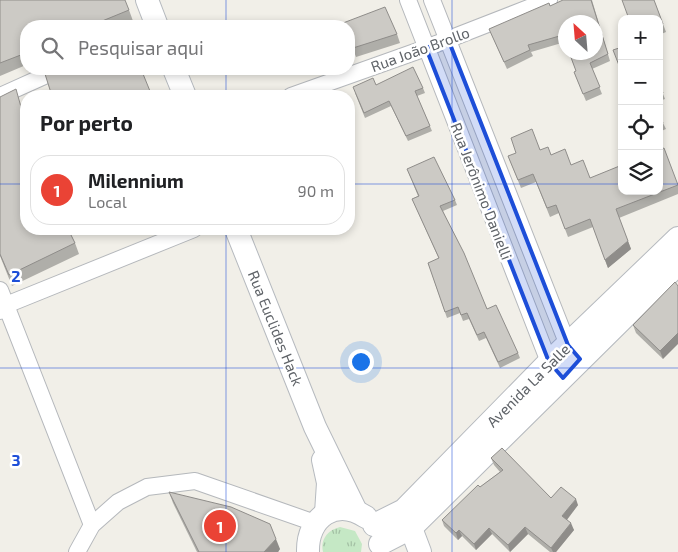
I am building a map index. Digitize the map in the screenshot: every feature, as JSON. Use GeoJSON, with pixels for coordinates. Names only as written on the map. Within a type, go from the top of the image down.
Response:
{"type":"FeatureCollection","features":[{"type":"Feature","properties":{"kind":"main road"},"geometry":{"type":"LineString","coordinates":[[146,0],[154,20]]}},
{"type":"Feature","properties":{"kind":"main road"},"geometry":{"type":"LineString","coordinates":[[176,75],[183,90]]}},
{"type":"Feature","properties":{"kind":"main road","name":"Rua Euclides Hack"},"geometry":{"type":"LineString","coordinates":[[238,235],[315,427],[356,511]]}},
{"type":"Feature","properties":{"kind":"main road","name":"Avenida La Salle"},"geometry":{"type":"LineString","coordinates":[[378,542],[407,519],[676,251]]}},
{"type":"Feature","properties":{"kind":"main road","name":"Rua Euclides Hack"},"geometry":{"type":"LineString","coordinates":[[308,552],[308,539],[321,518],[328,483],[315,427]]}},
{"type":"Feature","properties":{"kind":"main road"},"geometry":{"type":"LineString","coordinates":[[321,518],[341,509],[356,511],[366,517],[378,542],[407,552]]}},
{"type":"Feature","properties":{"kind":"main road"},"geometry":{"type":"LineString","coordinates":[[407,519],[420,552]]}},
{"type":"Feature","properties":{"kind":"street","name":"Rua Jerônimo Danielli"},"geometry":{"type":"LineString","coordinates":[[408,0],[499,233],[556,370]]}},
{"type":"Feature","properties":{"kind":"street","name":"Rua Jerônimo Danielli"},"geometry":{"type":"LineString","coordinates":[[432,0],[520,224],[574,352]]}},
{"type":"Feature","properties":{"kind":"street","name":"Rua João Brollo"},"geometry":{"type":"LineString","coordinates":[[355,73],[426,48],[548,0]]}},
{"type":"Feature","properties":{"kind":"street"},"geometry":{"type":"LineString","coordinates":[[0,96],[47,75]]}},
{"type":"Feature","properties":{"kind":"street","name":"Rua João Brollo"},"geometry":{"type":"LineString","coordinates":[[308,90],[350,75]]}},
{"type":"Feature","properties":{"kind":"street"},"geometry":{"type":"LineString","coordinates":[[461,136],[482,127]]}},
{"type":"Feature","properties":{"kind":"street"},"geometry":{"type":"LineString","coordinates":[[499,233],[520,224]]}},
{"type":"Feature","properties":{"kind":"street"},"geometry":{"type":"LineString","coordinates":[[92,525],[2,302],[178,235]]}},
{"type":"Feature","properties":{"kind":"street"},"geometry":{"type":"LineString","coordinates":[[77,552],[92,525],[118,502],[147,487],[195,481],[300,516],[321,518]]}},
{"type":"Feature","properties":{"kind":"highlighted area"},"geometry":{"type":"Polygon","coordinates":[[[448,39],[568,345],[580,359],[563,378],[549,362],[426,48],[448,39]]]}},
{"type":"Feature","properties":{"kind":"green space"},"geometry":{"type":"Polygon","coordinates":[[[340,527],[355,531],[362,544],[361,552],[323,552],[322,547],[326,536],[332,530],[340,527]]]}},
{"type":"Feature","properties":{"kind":"building"},"geometry":{"type":"Polygon","coordinates":[[[0,0],[125,0],[129,10],[105,20],[20,20],[20,55],[0,63],[0,0]]]}},
{"type":"Feature","properties":{"kind":"building"},"geometry":{"type":"Polygon","coordinates":[[[563,0],[591,0],[596,15],[558,15],[558,36],[528,45],[530,50],[504,62],[489,29],[549,3],[550,6],[563,0]]]}},
{"type":"Feature","properties":{"kind":"building"},"geometry":{"type":"Polygon","coordinates":[[[622,0],[654,0],[660,15],[628,15],[622,0]]]}},
{"type":"Feature","properties":{"kind":"building"},"geometry":{"type":"Polygon","coordinates":[[[385,7],[397,34],[355,47],[355,20],[351,20],[385,7]]]}},
{"type":"Feature","properties":{"kind":"building"},"geometry":{"type":"Polygon","coordinates":[[[603,38],[608,54],[603,56],[603,38]]]}},
{"type":"Feature","properties":{"kind":"building"},"geometry":{"type":"Polygon","coordinates":[[[618,48],[618,63],[613,50],[618,48]]]}},
{"type":"Feature","properties":{"kind":"building"},"geometry":{"type":"Polygon","coordinates":[[[572,60],[596,60],[590,63],[600,87],[583,94],[574,72],[576,71],[572,60]]]}},
{"type":"Feature","properties":{"kind":"building"},"geometry":{"type":"Polygon","coordinates":[[[413,67],[423,88],[415,91],[430,126],[406,136],[389,101],[364,113],[353,87],[373,78],[376,85],[413,67]]]}},
{"type":"Feature","properties":{"kind":"building"},"geometry":{"type":"Polygon","coordinates":[[[45,75],[143,75],[150,90],[50,90],[45,75]]]}},
{"type":"Feature","properties":{"kind":"building"},"geometry":{"type":"Polygon","coordinates":[[[16,89],[20,103],[20,235],[71,235],[75,243],[9,275],[0,254],[0,97],[16,89]]]}},
{"type":"Feature","properties":{"kind":"building"},"geometry":{"type":"Polygon","coordinates":[[[532,129],[540,150],[548,147],[551,155],[565,149],[571,165],[583,160],[590,178],[618,167],[618,195],[652,195],[616,209],[628,241],[605,260],[590,219],[565,229],[556,205],[547,208],[533,174],[518,180],[508,156],[516,153],[511,138],[532,129]]]}},
{"type":"Feature","properties":{"kind":"building"},"geometry":{"type":"Polygon","coordinates":[[[664,148],[678,185],[663,191],[664,148]]]}},
{"type":"Feature","properties":{"kind":"building"},"geometry":{"type":"Polygon","coordinates":[[[434,157],[455,200],[440,206],[464,253],[487,309],[496,305],[518,353],[498,362],[484,332],[477,335],[467,313],[461,315],[458,307],[445,312],[428,263],[439,258],[412,199],[419,196],[407,169],[434,157]]]}},
{"type":"Feature","properties":{"kind":"building"},"geometry":{"type":"Polygon","coordinates":[[[675,282],[678,286],[678,333],[660,351],[633,325],[675,282]]]}},
{"type":"Feature","properties":{"kind":"building"},"geometry":{"type":"Polygon","coordinates":[[[502,448],[551,498],[561,487],[576,499],[562,516],[571,523],[551,548],[525,527],[508,545],[489,528],[474,544],[459,530],[456,533],[442,520],[478,485],[480,487],[503,470],[491,458],[502,448]]]}},
{"type":"Feature","properties":{"kind":"building"},"geometry":{"type":"Polygon","coordinates":[[[169,492],[231,507],[270,524],[276,539],[264,552],[199,552],[169,492]]]}},
{"type":"Feature","properties":{"kind":"place","name":"Milennium"},"geometry":{"type":"Point","coordinates":[220,526]}}]}
